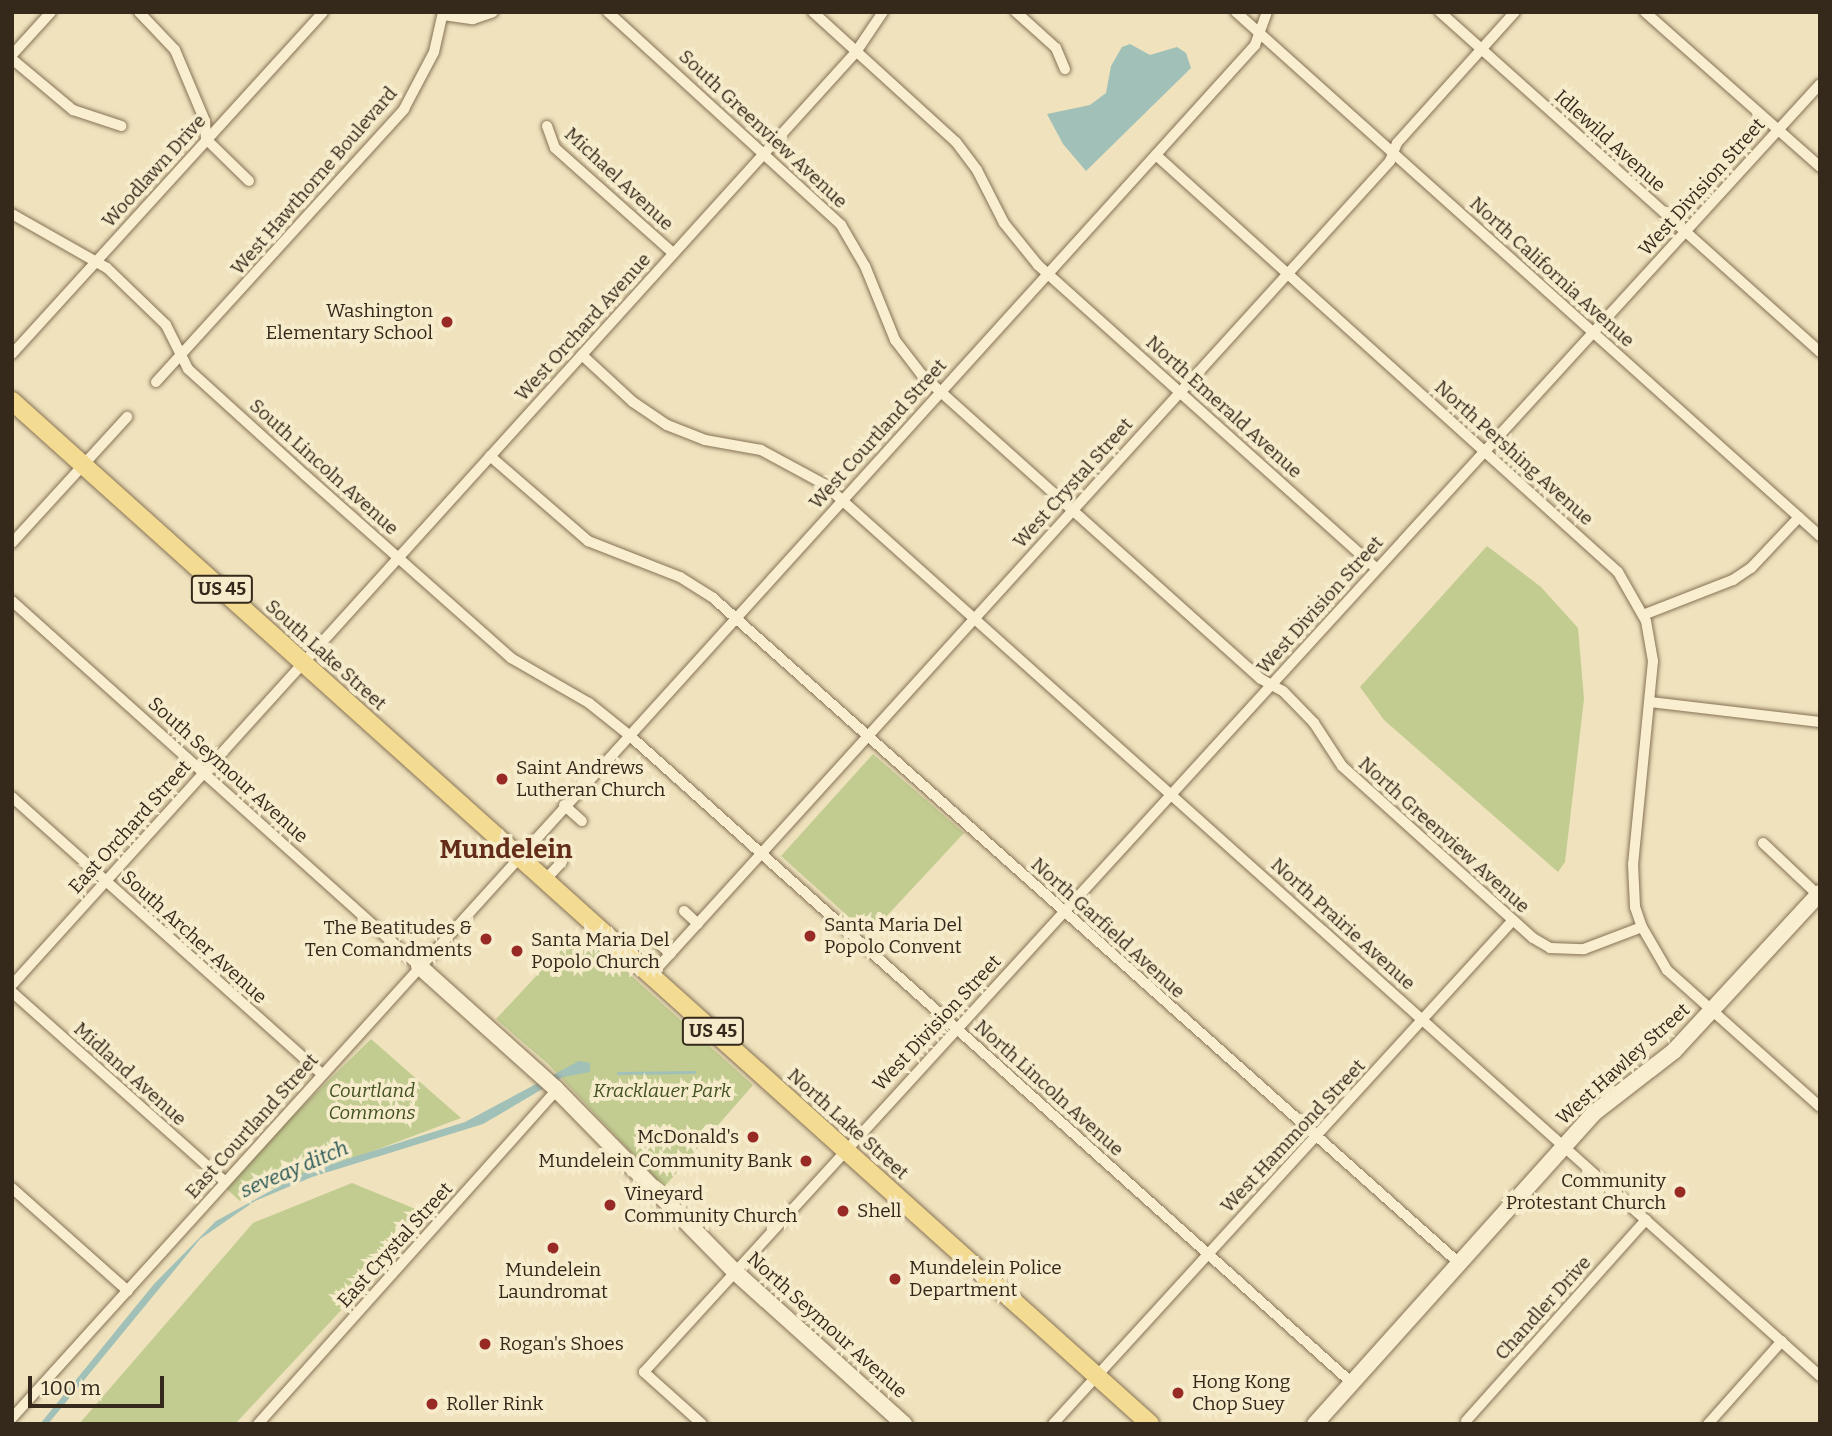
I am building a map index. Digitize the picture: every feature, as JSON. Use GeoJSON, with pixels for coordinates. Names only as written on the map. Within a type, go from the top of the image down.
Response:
{"type":"FeatureCollection","features":[{"type":"Feature","properties":{"kind":"main road","name":"South Lake Street"},"geometry":{"type":"LineString","coordinates":[[12,401],[518,856]]}},
{"type":"Feature","properties":{"kind":"main road","name":"North Lake Street"},"geometry":{"type":"LineString","coordinates":[[518,856],[1150,1424]]}},
{"type":"Feature","properties":{"kind":"street"},"geometry":{"type":"LineString","coordinates":[[51,12],[12,57],[73,110],[121,126]]}},
{"type":"Feature","properties":{"kind":"street"},"geometry":{"type":"LineString","coordinates":[[139,12],[175,50],[205,121],[206,139],[249,181]]}},
{"type":"Feature","properties":{"kind":"street"},"geometry":{"type":"LineString","coordinates":[[443,14],[473,19],[493,12]]}},
{"type":"Feature","properties":{"kind":"street","name":"South Greenview Avenue"},"geometry":{"type":"LineString","coordinates":[[608,12],[841,225],[865,266],[895,340],[939,392]]}},
{"type":"Feature","properties":{"kind":"street","name":"North Emerald Avenue"},"geometry":{"type":"LineString","coordinates":[[813,12],[956,142],[977,170],[1020,246],[1047,273],[1376,568]]}},
{"type":"Feature","properties":{"kind":"street","name":"West Orchard Avenue"},"geometry":{"type":"LineString","coordinates":[[302,661],[765,153],[856,51],[883,12]]}},
{"type":"Feature","properties":{"kind":"street"},"geometry":{"type":"LineString","coordinates":[[1016,12],[1056,48],[1065,69]]}},
{"type":"Feature","properties":{"kind":"street","name":"North California Avenue"},"geometry":{"type":"LineString","coordinates":[[1236,12],[1820,536]]}},
{"type":"Feature","properties":{"kind":"street"},"geometry":{"type":"LineString","coordinates":[[1261,35],[1267,12]]}},
{"type":"Feature","properties":{"kind":"street","name":"Idlewild Avenue"},"geometry":{"type":"LineString","coordinates":[[1440,12],[1820,352]]}},
{"type":"Feature","properties":{"kind":"street","name":"West Crystal Street"},"geometry":{"type":"LineString","coordinates":[[651,975],[1390,161],[1392,152],[1515,12]]}},
{"type":"Feature","properties":{"kind":"street"},"geometry":{"type":"LineString","coordinates":[[1645,12],[1820,167]]}},
{"type":"Feature","properties":{"kind":"street","name":"West Hawthorne Boulevard"},"geometry":{"type":"LineString","coordinates":[[156,382],[404,109],[434,52],[443,14]]}},
{"type":"Feature","properties":{"kind":"street","name":"Woodlawn Drive"},"geometry":{"type":"LineString","coordinates":[[12,354],[315,15]]}},
{"type":"Feature","properties":{"kind":"street","name":"West Courtland Street"},"geometry":{"type":"LineString","coordinates":[[518,856],[1156,155],[1261,35]]}},
{"type":"Feature","properties":{"kind":"street","name":"West Division Street"},"geometry":{"type":"LineString","coordinates":[[702,1424],[644,1372],[1820,84]]}},
{"type":"Feature","properties":{"kind":"street","name":"Michael Avenue"},"geometry":{"type":"LineString","coordinates":[[547,127],[555,148],[673,253]]}},
{"type":"Feature","properties":{"kind":"street","name":"North Pershing Avenue"},"geometry":{"type":"LineString","coordinates":[[1156,155],[1618,572],[1643,615],[1653,661],[1650,702]]}},
{"type":"Feature","properties":{"kind":"street","name":"South Lincoln Avenue"},"geometry":{"type":"LineString","coordinates":[[12,214],[96,260],[153,310],[188,369],[511,658],[589,703],[629,734]]}},
{"type":"Feature","properties":{"kind":"street","name":"North Prairie Avenue"},"geometry":{"type":"LineString","coordinates":[[582,355],[633,402],[667,425],[705,440],[777,456],[809,473],[842,500],[1820,1376]]}},
{"type":"Feature","properties":{"kind":"street","name":"North Greenview Avenue"},"geometry":{"type":"LineString","coordinates":[[939,392],[1271,685],[1302,709],[1355,779],[1541,943],[1565,951],[1584,949],[1642,927]]}},
{"type":"Feature","properties":{"kind":"street"},"geometry":{"type":"LineString","coordinates":[[12,543],[127,417]]}},
{"type":"Feature","properties":{"kind":"street","name":"North Garfield Avenue"},"geometry":{"type":"LineString","coordinates":[[490,456],[588,541],[680,577],[735,617],[1459,1263]]}},
{"type":"Feature","properties":{"kind":"street"},"geometry":{"type":"LineString","coordinates":[[1643,615],[1733,580],[1751,568],[1799,517]]}},
{"type":"Feature","properties":{"kind":"street","name":"South Seymour Avenue"},"geometry":{"type":"LineString","coordinates":[[12,601],[419,966]]}},
{"type":"Feature","properties":{"kind":"street","name":"East Orchard Street"},"geometry":{"type":"LineString","coordinates":[[12,985],[302,661]]}},
{"type":"Feature","properties":{"kind":"street"},"geometry":{"type":"LineString","coordinates":[[1820,722],[1650,702],[1633,864],[1635,906],[1642,927],[1667,970],[1820,1107]]}},
{"type":"Feature","properties":{"kind":"street","name":"North Lincoln Avenue"},"geometry":{"type":"LineString","coordinates":[[629,734],[1352,1383]]}},
{"type":"Feature","properties":{"kind":"street","name":"South Archer Avenue"},"geometry":{"type":"LineString","coordinates":[[12,797],[322,1074]]}},
{"type":"Feature","properties":{"kind":"street"},"geometry":{"type":"LineString","coordinates":[[564,805],[582,821]]}},
{"type":"Feature","properties":{"kind":"street"},"geometry":{"type":"LineString","coordinates":[[1763,843],[1819,894]]}},
{"type":"Feature","properties":{"kind":"street","name":"East Courtland Street"},"geometry":{"type":"LineString","coordinates":[[12,1418],[518,856]]}},
{"type":"Feature","properties":{"kind":"street"},"geometry":{"type":"LineString","coordinates":[[545,880],[562,862]]}},
{"type":"Feature","properties":{"kind":"street","name":"West Hawley Street"},"geometry":{"type":"LineString","coordinates":[[1315,1424],[1594,1113],[1674,1051],[1819,894]]}},
{"type":"Feature","properties":{"kind":"street"},"geometry":{"type":"LineString","coordinates":[[684,911],[698,924]]}},
{"type":"Feature","properties":{"kind":"street","name":"West Hammond Street"},"geometry":{"type":"LineString","coordinates":[[1053,1424],[1513,920]]}},
{"type":"Feature","properties":{"kind":"street"},"geometry":{"type":"LineString","coordinates":[[657,942],[671,954]]}},
{"type":"Feature","properties":{"kind":"street","name":"North Seymour Avenue"},"geometry":{"type":"LineString","coordinates":[[419,966],[556,1089],[734,1271],[904,1424]]}},
{"type":"Feature","properties":{"kind":"street","name":"Midland Avenue"},"geometry":{"type":"LineString","coordinates":[[12,992],[225,1182]]}},
{"type":"Feature","properties":{"kind":"street","name":"East Crystal Street"},"geometry":{"type":"LineString","coordinates":[[258,1424],[556,1089]]}},
{"type":"Feature","properties":{"kind":"street"},"geometry":{"type":"LineString","coordinates":[[14,1194],[128,1291]]}},
{"type":"Feature","properties":{"kind":"street","name":"Chandler Drive"},"geometry":{"type":"LineString","coordinates":[[1466,1420],[1646,1220]]}},
{"type":"Feature","properties":{"kind":"street"},"geometry":{"type":"LineString","coordinates":[[1709,1424],[1782,1341]]}},
{"type":"Feature","properties":{"kind":"green space"},"geometry":{"type":"Polygon","coordinates":[[[1487,546],[1541,587],[1578,628],[1584,699],[1565,862],[1558,872],[1384,720],[1360,687],[1487,546]]]}},
{"type":"Feature","properties":{"kind":"green space"},"geometry":{"type":"Polygon","coordinates":[[[873,754],[964,833],[869,935],[781,856],[873,754]]]}},
{"type":"Feature","properties":{"kind":"green space","name":"Kracklauer Park"},"geometry":{"type":"Polygon","coordinates":[[[587,936],[753,1085],[664,1187],[548,1064],[496,1019],[568,942],[587,936]]]}},
{"type":"Feature","properties":{"kind":"green space","name":"Courtland Commons"},"geometry":{"type":"Polygon","coordinates":[[[371,1039],[461,1118],[240,1201],[222,1185],[371,1039]]]}},
{"type":"Feature","properties":{"kind":"green space"},"geometry":{"type":"Polygon","coordinates":[[[352,1183],[430,1215],[235,1424],[79,1424],[253,1223],[352,1183]]]}},
{"type":"Feature","properties":{"kind":"water"},"geometry":{"type":"Polygon","coordinates":[[[1130,44],[1150,55],[1177,47],[1186,53],[1191,68],[1086,171],[1063,144],[1047,114],[1090,105],[1106,93],[1111,66],[1122,47],[1130,44]]]}},
{"type":"Feature","properties":{"kind":"water"},"geometry":{"type":"Polygon","coordinates":[[[579,1061],[590,1063],[590,1072],[563,1077],[483,1124],[312,1177],[255,1201],[200,1239],[48,1424],[40,1424],[154,1284],[216,1221],[303,1173],[465,1122],[579,1061]]]}},
{"type":"Feature","properties":{"kind":"waterway"},"geometry":{"type":"LineString","coordinates":[[618,1073],[694,1072]]}},
{"type":"Feature","properties":{"kind":"place","name":"Washington Elementary School"},"geometry":{"type":"Point","coordinates":[447,322]}},
{"type":"Feature","properties":{"kind":"place","name":"Saint Andrews Lutheran Church"},"geometry":{"type":"Point","coordinates":[502,779]}},
{"type":"Feature","properties":{"kind":"place","name":"Santa Maria Del Popolo Convent"},"geometry":{"type":"Point","coordinates":[810,936]}},
{"type":"Feature","properties":{"kind":"place","name":"The Beatitudes & Ten Comandments"},"geometry":{"type":"Point","coordinates":[486,939]}},
{"type":"Feature","properties":{"kind":"place","name":"Santa Maria Del Popolo Church"},"geometry":{"type":"Point","coordinates":[517,951]}},
{"type":"Feature","properties":{"kind":"place","name":"McDonald's"},"geometry":{"type":"Point","coordinates":[753,1137]}},
{"type":"Feature","properties":{"kind":"place","name":"Mundelein Community Bank"},"geometry":{"type":"Point","coordinates":[806,1161]}},
{"type":"Feature","properties":{"kind":"place","name":"Community Protestant Church"},"geometry":{"type":"Point","coordinates":[1680,1192]}},
{"type":"Feature","properties":{"kind":"place","name":"Vineyard Community Church"},"geometry":{"type":"Point","coordinates":[610,1205]}},
{"type":"Feature","properties":{"kind":"place","name":"Shell"},"geometry":{"type":"Point","coordinates":[843,1211]}},
{"type":"Feature","properties":{"kind":"place","name":"Mundelein Laundromat"},"geometry":{"type":"Point","coordinates":[553,1248]}},
{"type":"Feature","properties":{"kind":"place","name":"Mundelein Police Department"},"geometry":{"type":"Point","coordinates":[895,1279]}},
{"type":"Feature","properties":{"kind":"place","name":"Rogan's Shoes"},"geometry":{"type":"Point","coordinates":[485,1344]}},
{"type":"Feature","properties":{"kind":"place","name":"Hong Kong Chop Suey"},"geometry":{"type":"Point","coordinates":[1178,1393]}},
{"type":"Feature","properties":{"kind":"place","name":"Roller Rink"},"geometry":{"type":"Point","coordinates":[432,1404]}},
{"type":"Feature","properties":{"kind":"district","name":"Mundelein"},"geometry":{"type":"Point","coordinates":[506,850]}},
{"type":"Feature","properties":{"kind":"water label","name":"seveay ditch"},"geometry":{"type":"Point","coordinates":[294,1169]}}]}
